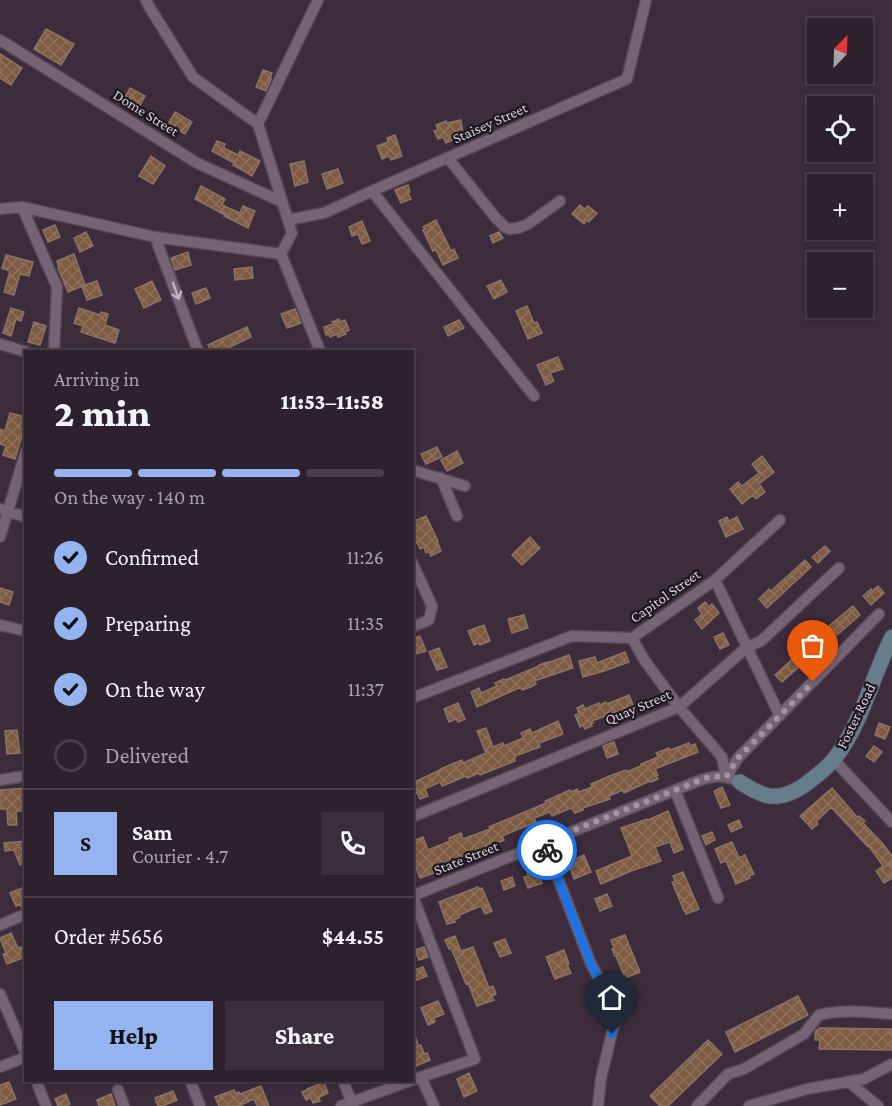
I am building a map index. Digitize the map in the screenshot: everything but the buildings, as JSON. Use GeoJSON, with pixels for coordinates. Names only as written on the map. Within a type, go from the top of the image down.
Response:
{"type":"FeatureCollection","features":[{"type":"Feature","properties":{"kind":"street"},"geometry":{"type":"LineString","coordinates":[[146,0],[193,77],[258,124],[292,233],[281,254],[320,350]]}},
{"type":"Feature","properties":{"kind":"street"},"geometry":{"type":"LineString","coordinates":[[258,124],[318,0]]}},
{"type":"Feature","properties":{"kind":"street","name":"Staisey Street"},"geometry":{"type":"LineString","coordinates":[[288,220],[324,213],[627,80],[646,0]]}},
{"type":"Feature","properties":{"kind":"street","name":"Dome Street"},"geometry":{"type":"LineString","coordinates":[[0,40],[197,163],[278,200],[281,199]]}},
{"type":"Feature","properties":{"kind":"street"},"geometry":{"type":"LineString","coordinates":[[448,158],[495,217],[509,229],[528,224],[560,201]]}},
{"type":"Feature","properties":{"kind":"street"},"geometry":{"type":"LineString","coordinates":[[372,191],[534,396]]}},
{"type":"Feature","properties":{"kind":"street"},"geometry":{"type":"LineString","coordinates":[[0,209],[22,207],[155,237],[281,254]]}},
{"type":"Feature","properties":{"kind":"street"},"geometry":{"type":"LineString","coordinates":[[22,207],[57,287],[54,350]]}},
{"type":"Feature","properties":{"kind":"street"},"geometry":{"type":"LineString","coordinates":[[155,237],[198,350]]}},
{"type":"Feature","properties":{"kind":"street"},"geometry":{"type":"LineString","coordinates":[[0,344],[24,351]]}},
{"type":"Feature","properties":{"kind":"street"},"geometry":{"type":"LineString","coordinates":[[0,537],[4,510],[24,456]]}},
{"type":"Feature","properties":{"kind":"street"},"geometry":{"type":"LineString","coordinates":[[414,471],[465,486]]}},
{"type":"Feature","properties":{"kind":"street"},"geometry":{"type":"LineString","coordinates":[[441,478],[457,516]]}},
{"type":"Feature","properties":{"kind":"street"},"geometry":{"type":"LineString","coordinates":[[4,510],[24,517]]}},
{"type":"Feature","properties":{"kind":"street","name":"Capitol Street"},"geometry":{"type":"LineString","coordinates":[[414,697],[572,636],[632,638],[715,580],[780,520]]}},
{"type":"Feature","properties":{"kind":"street"},"geometry":{"type":"LineString","coordinates":[[414,566],[432,606],[429,620],[414,626]]}},
{"type":"Feature","properties":{"kind":"street","name":"Quay Street"},"geometry":{"type":"LineString","coordinates":[[414,816],[679,707],[747,648],[761,641],[839,568]]}},
{"type":"Feature","properties":{"kind":"street"},"geometry":{"type":"LineString","coordinates":[[715,580],[780,716]]}},
{"type":"Feature","properties":{"kind":"street"},"geometry":{"type":"LineString","coordinates":[[733,779],[738,758],[879,614]]}},
{"type":"Feature","properties":{"kind":"street"},"geometry":{"type":"LineString","coordinates":[[0,624],[24,630]]}},
{"type":"Feature","properties":{"kind":"street"},"geometry":{"type":"LineString","coordinates":[[632,638],[645,661],[679,707],[722,758],[733,779]]}},
{"type":"Feature","properties":{"kind":"street","name":"Foster Road"},"geometry":{"type":"LineString","coordinates":[[733,779],[768,796],[779,796],[800,789],[834,760],[857,719],[892,638]]}},
{"type":"Feature","properties":{"kind":"street"},"geometry":{"type":"LineString","coordinates":[[834,760],[892,822]]}},
{"type":"Feature","properties":{"kind":"street"},"geometry":{"type":"LineString","coordinates":[[0,780],[24,776]]}},
{"type":"Feature","properties":{"kind":"street","name":"State Street"},"geometry":{"type":"LineString","coordinates":[[414,895],[712,776],[733,779]]}},
{"type":"Feature","properties":{"kind":"street"},"geometry":{"type":"LineString","coordinates":[[675,790],[718,898]]}},
{"type":"Feature","properties":{"kind":"street"},"geometry":{"type":"LineString","coordinates":[[544,842],[591,964],[617,1012],[601,1078],[598,1106]]}},
{"type":"Feature","properties":{"kind":"street"},"geometry":{"type":"LineString","coordinates":[[414,898],[475,1059],[415,1079],[434,1106]]}},
{"type":"Feature","properties":{"kind":"street"},"geometry":{"type":"LineString","coordinates":[[0,925],[24,915]]}},
{"type":"Feature","properties":{"kind":"street"},"geometry":{"type":"LineString","coordinates":[[0,994],[24,1050]]}},
{"type":"Feature","properties":{"kind":"street"},"geometry":{"type":"LineString","coordinates":[[697,1106],[728,1074],[744,1069],[804,1034],[819,1015],[829,1012],[892,1014]]}},
{"type":"Feature","properties":{"kind":"street"},"geometry":{"type":"LineString","coordinates":[[0,1067],[24,1056]]}},
{"type":"Feature","properties":{"kind":"street"},"geometry":{"type":"LineString","coordinates":[[749,1106],[807,1089],[864,1079],[892,1064]]}},
{"type":"Feature","properties":{"kind":"street"},"geometry":{"type":"LineString","coordinates":[[37,1082],[46,1106]]}},
{"type":"Feature","properties":{"kind":"street"},"geometry":{"type":"LineString","coordinates":[[191,1082],[200,1106]]}},
{"type":"Feature","properties":{"kind":"street"},"geometry":{"type":"LineString","coordinates":[[344,1082],[349,1104],[407,1082]]}},
{"type":"Feature","properties":{"kind":"street"},"geometry":{"type":"LineString","coordinates":[[849,1082],[878,1106]]}},
{"type":"Feature","properties":{"kind":"street"},"geometry":{"type":"LineString","coordinates":[[118,1090],[124,1106]]}},
{"type":"Feature","properties":{"kind":"way so far"},"geometry":{"type":"LineString","coordinates":[[547,850],[544,842],[712,776],[726,777],[738,758],[813,682]]}},
{"type":"Feature","properties":{"kind":"route"},"geometry":{"type":"LineString","coordinates":[[547,850],[591,964],[617,1012],[612,1034]]}}]}
